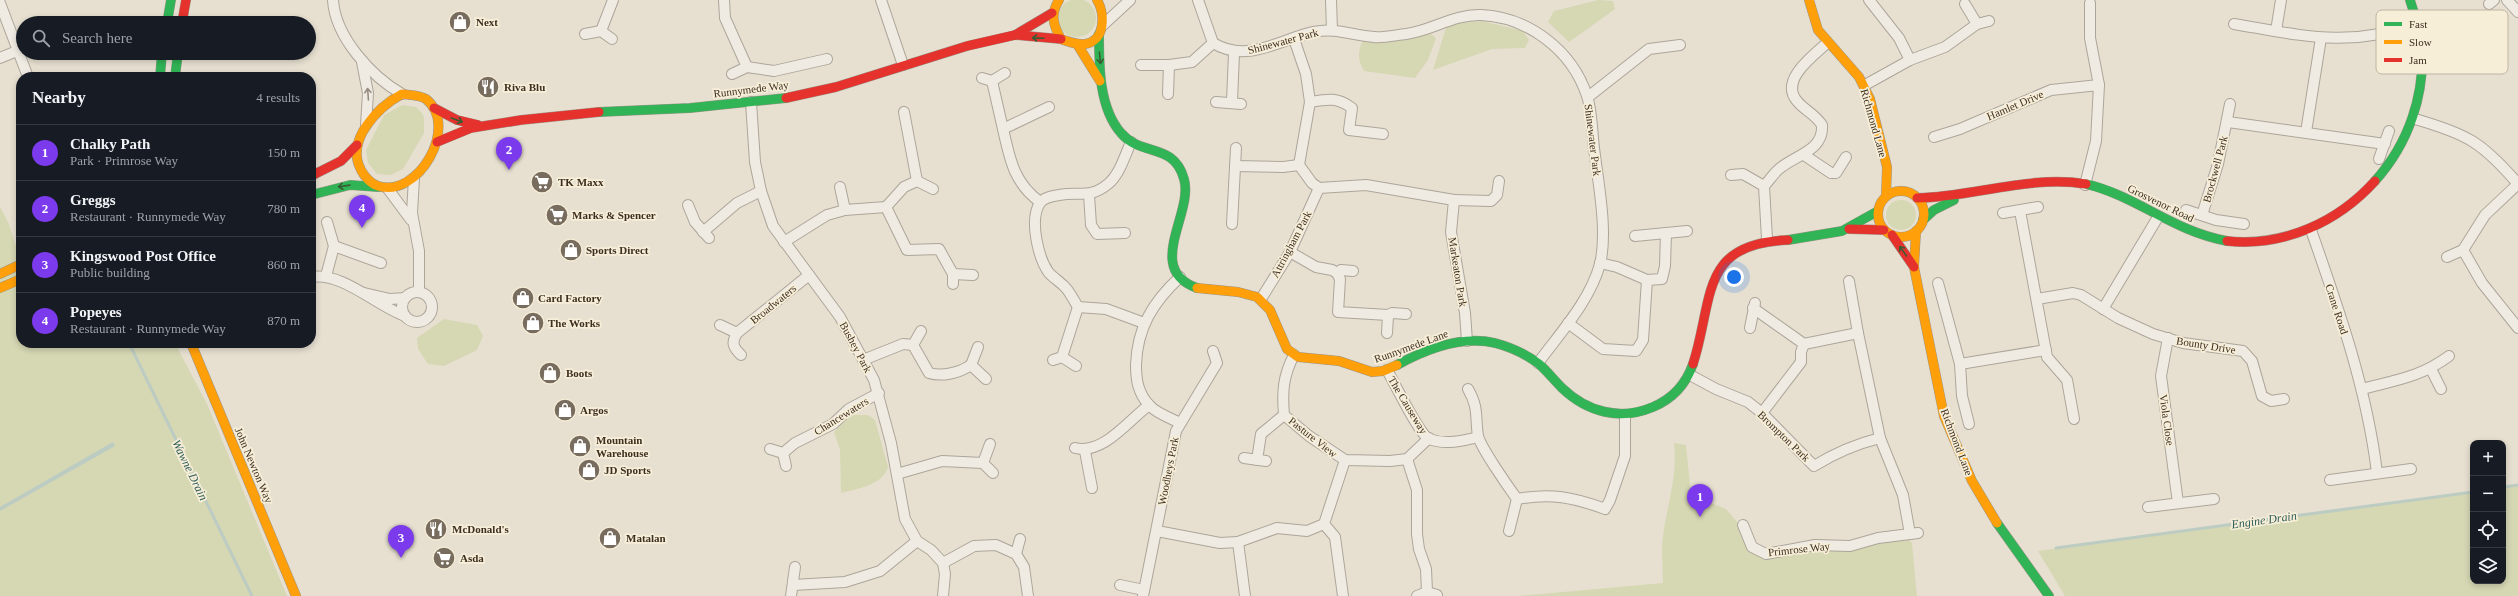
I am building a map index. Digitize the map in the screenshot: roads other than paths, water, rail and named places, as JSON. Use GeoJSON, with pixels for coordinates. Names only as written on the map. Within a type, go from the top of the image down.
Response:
{"type":"FeatureCollection","features":[{"type":"Feature","properties":{"kind":"main road"},"geometry":{"type":"LineString","coordinates":[[168,16],[171,0]]}},
{"type":"Feature","properties":{"kind":"main road"},"geometry":{"type":"LineString","coordinates":[[183,16],[186,0]]}},
{"type":"Feature","properties":{"kind":"main road"},"geometry":{"type":"LineString","coordinates":[[1059,0],[1052,12],[1054,26],[1062,39]]}},
{"type":"Feature","properties":{"kind":"main road"},"geometry":{"type":"LineString","coordinates":[[1100,0],[1104,10],[1101,29],[1102,83],[1115,126],[1131,142],[1163,151],[1174,159],[1184,174],[1185,194],[1173,242],[1172,260],[1180,277],[1193,287],[1248,292],[1261,299],[1276,319],[1283,345],[1294,355]]}},
{"type":"Feature","properties":{"kind":"main road","name":"Richmond Lane"},"geometry":{"type":"LineString","coordinates":[[1809,0],[1818,30],[1827,43],[1865,85],[1870,99],[1887,167],[1886,196]]}},
{"type":"Feature","properties":{"kind":"main road","name":"Grosvenor Road"},"geometry":{"type":"LineString","coordinates":[[2410,0],[2414,10]]}},
{"type":"Feature","properties":{"kind":"main road","name":"Runnymede Way"},"geometry":{"type":"LineString","coordinates":[[1015,35],[1052,12]]}},
{"type":"Feature","properties":{"kind":"main road"},"geometry":{"type":"LineString","coordinates":[[1101,29],[1088,43],[1077,44],[1102,83]]}},
{"type":"Feature","properties":{"kind":"main road","name":"Runnymede Way"},"geometry":{"type":"LineString","coordinates":[[437,142],[459,132],[482,125],[579,114],[690,108],[791,97],[828,88],[967,46],[1015,35],[1062,39],[1077,44]]}},
{"type":"Feature","properties":{"kind":"main road"},"geometry":{"type":"LineString","coordinates":[[160,72],[161,60]]}},
{"type":"Feature","properties":{"kind":"main road"},"geometry":{"type":"LineString","coordinates":[[176,72],[177,60]]}},
{"type":"Feature","properties":{"kind":"main road","name":"Grosvenor Road"},"geometry":{"type":"LineString","coordinates":[[1917,198],[1963,196],[2020,183],[2052,182],[2085,185],[2135,202],[2158,217],[2206,237],[2238,242],[2274,242],[2311,230],[2344,213],[2374,186],[2396,155],[2415,119],[2420,101],[2423,74]]}},
{"type":"Feature","properties":{"kind":"main road"},"geometry":{"type":"LineString","coordinates":[[316,174],[341,161],[357,145],[365,129],[388,101],[402,94],[421,96],[434,108],[440,123],[437,142],[414,178],[401,187],[383,188],[350,185],[316,194]]}},
{"type":"Feature","properties":{"kind":"main road","name":"Runnymede Way"},"geometry":{"type":"LineString","coordinates":[[434,108],[457,120],[482,125]]}},
{"type":"Feature","properties":{"kind":"main road"},"geometry":{"type":"LineString","coordinates":[[357,145],[357,162],[360,170],[365,177],[383,188]]}},
{"type":"Feature","properties":{"kind":"main road","name":"Richmond Lane"},"geometry":{"type":"LineString","coordinates":[[1887,167],[1902,191]]}},
{"type":"Feature","properties":{"kind":"main road"},"geometry":{"type":"LineString","coordinates":[[1902,191],[1917,198],[1923,208],[1923,220],[1916,231],[1908,235],[1888,232],[1879,221],[1878,211],[1886,196],[1902,191]]}},
{"type":"Feature","properties":{"kind":"main road","name":"Grosvenor Road"},"geometry":{"type":"LineString","coordinates":[[1923,220],[1934,210],[1963,196]]}},
{"type":"Feature","properties":{"kind":"main road","name":"Runnymede Lane"},"geometry":{"type":"LineString","coordinates":[[1850,229],[1878,211]]}},
{"type":"Feature","properties":{"kind":"main road","name":"Runnymede Lane"},"geometry":{"type":"LineString","coordinates":[[1294,355],[1307,360],[1338,360],[1367,371],[1387,370],[1444,344],[1467,341],[1499,344],[1538,363],[1564,390],[1585,406],[1605,414],[1625,415],[1640,413],[1664,402],[1678,391],[1690,375],[1697,356],[1710,296],[1721,267],[1745,245],[1767,239],[1791,240],[1850,229],[1888,232]]}},
{"type":"Feature","properties":{"kind":"main road","name":"Richmond Lane"},"geometry":{"type":"LineString","coordinates":[[1916,231],[1914,267],[1944,416],[1972,481],[2005,534],[2049,596]]}},
{"type":"Feature","properties":{"kind":"main road","name":"Richmond Lane"},"geometry":{"type":"LineString","coordinates":[[1888,232],[1914,267]]}},
{"type":"Feature","properties":{"kind":"main road"},"geometry":{"type":"LineString","coordinates":[[0,274],[16,266]]}},
{"type":"Feature","properties":{"kind":"main road"},"geometry":{"type":"LineString","coordinates":[[0,288],[16,281]]}},
{"type":"Feature","properties":{"kind":"main road","name":"John Newton Way"},"geometry":{"type":"LineString","coordinates":[[193,348],[296,596]]}},
{"type":"Feature","properties":{"kind":"street"},"geometry":{"type":"LineString","coordinates":[[333,0],[336,19],[362,60],[379,79],[402,94]]}},
{"type":"Feature","properties":{"kind":"street"},"geometry":{"type":"LineString","coordinates":[[602,31],[613,0]]}},
{"type":"Feature","properties":{"kind":"street"},"geometry":{"type":"LineString","coordinates":[[724,0],[724,18],[747,67]]}},
{"type":"Feature","properties":{"kind":"street"},"geometry":{"type":"LineString","coordinates":[[882,0],[903,66]]}},
{"type":"Feature","properties":{"kind":"street"},"geometry":{"type":"LineString","coordinates":[[1101,29],[1130,0]]}},
{"type":"Feature","properties":{"kind":"street"},"geometry":{"type":"LineString","coordinates":[[1141,65],[1169,65],[1192,62],[1214,43],[1198,0]]}},
{"type":"Feature","properties":{"kind":"street","name":"Shinewater Park"},"geometry":{"type":"LineString","coordinates":[[1331,0],[1332,30]]}},
{"type":"Feature","properties":{"kind":"street"},"geometry":{"type":"LineString","coordinates":[[1869,0],[1899,38],[1910,60]]}},
{"type":"Feature","properties":{"kind":"street"},"geometry":{"type":"LineString","coordinates":[[2276,31],[2281,0]]}},
{"type":"Feature","properties":{"kind":"street"},"geometry":{"type":"LineString","coordinates":[[2507,0],[2518,12]]}},
{"type":"Feature","properties":{"kind":"street"},"geometry":{"type":"LineString","coordinates":[[0,3],[16,47]]}},
{"type":"Feature","properties":{"kind":"street"},"geometry":{"type":"LineString","coordinates":[[2085,185],[2096,141],[2099,85],[2090,38],[2090,3]]}},
{"type":"Feature","properties":{"kind":"street"},"geometry":{"type":"LineString","coordinates":[[1964,4],[1977,24]]}},
{"type":"Feature","properties":{"kind":"street","name":"Shinewater Park"},"geometry":{"type":"LineString","coordinates":[[1214,43],[1234,53],[1250,51],[1314,32],[1332,30],[1374,37],[1408,34],[1448,20],[1480,15],[1512,21],[1535,30],[1549,41],[1572,67],[1588,97],[1599,187],[1602,245],[1600,263],[1591,287],[1568,323],[1538,363]]}},
{"type":"Feature","properties":{"kind":"street"},"geometry":{"type":"LineString","coordinates":[[1865,85],[1910,60],[1945,47],[1977,24],[1989,21]]}},
{"type":"Feature","properties":{"kind":"street"},"geometry":{"type":"LineString","coordinates":[[2234,24],[2321,38],[2376,36]]}},
{"type":"Feature","properties":{"kind":"street"},"geometry":{"type":"LineString","coordinates":[[585,34],[602,31],[612,39]]}},
{"type":"Feature","properties":{"kind":"street"},"geometry":{"type":"LineString","coordinates":[[1294,38],[1306,74],[1310,102],[1299,165],[1312,183],[1319,188],[1366,185],[1434,195],[1454,200],[1491,201],[1497,195],[1499,181]]}},
{"type":"Feature","properties":{"kind":"street"},"geometry":{"type":"LineString","coordinates":[[2306,132],[2321,38]]}},
{"type":"Feature","properties":{"kind":"street"},"geometry":{"type":"LineString","coordinates":[[1767,239],[1764,186],[1779,169],[1804,155],[1820,139],[1822,125],[1811,112],[1796,100],[1793,91],[1794,80],[1804,63],[1827,43]]}},
{"type":"Feature","properties":{"kind":"street"},"geometry":{"type":"LineString","coordinates":[[1588,97],[1637,60],[1649,49],[1680,46]]}},
{"type":"Feature","properties":{"kind":"street"},"geometry":{"type":"LineString","coordinates":[[0,58],[16,50]]}},
{"type":"Feature","properties":{"kind":"street","name":"Shinewater Park"},"geometry":{"type":"LineString","coordinates":[[1216,102],[1237,102],[1234,53]]}},
{"type":"Feature","properties":{"kind":"street"},"geometry":{"type":"LineString","coordinates":[[732,74],[747,67],[774,71],[827,59]]}},
{"type":"Feature","properties":{"kind":"street"},"geometry":{"type":"LineString","coordinates":[[21,60],[26,72]]}},
{"type":"Feature","properties":{"kind":"street"},"geometry":{"type":"LineString","coordinates":[[362,60],[368,93],[365,129]]}},
{"type":"Feature","properties":{"kind":"street"},"geometry":{"type":"LineString","coordinates":[[1168,94],[1169,65]]}},
{"type":"Feature","properties":{"kind":"street"},"geometry":{"type":"LineString","coordinates":[[1005,73],[987,80],[1003,129],[1009,154],[1021,186],[1040,202]]}},
{"type":"Feature","properties":{"kind":"street","name":"Hamlet Drive"},"geometry":{"type":"LineString","coordinates":[[1934,137],[1960,129],[2051,90],[2099,85]]}},
{"type":"Feature","properties":{"kind":"street"},"geometry":{"type":"LineString","coordinates":[[1310,102],[1331,98],[1341,100],[1352,108],[1350,130],[1383,134]]}},
{"type":"Feature","properties":{"kind":"street","name":"Bushey Park"},"geometry":{"type":"LineString","coordinates":[[750,102],[755,162],[761,191],[773,226],[840,317],[863,360],[879,393],[905,519],[917,541],[931,550],[943,563]]}},
{"type":"Feature","properties":{"kind":"street","name":"Brockwell Park"},"geometry":{"type":"LineString","coordinates":[[2202,215],[2212,186],[2228,122],[2230,104]]}},
{"type":"Feature","properties":{"kind":"street"},"geometry":{"type":"LineString","coordinates":[[1003,129],[1049,107]]}},
{"type":"Feature","properties":{"kind":"street"},"geometry":{"type":"LineString","coordinates":[[904,112],[917,181]]}},
{"type":"Feature","properties":{"kind":"street"},"geometry":{"type":"LineString","coordinates":[[2415,119],[2460,133],[2480,144],[2497,159],[2518,184],[2485,215],[2463,250],[2447,257]]}},
{"type":"Feature","properties":{"kind":"street","name":"Brockwell Park"},"geometry":{"type":"LineString","coordinates":[[2228,122],[2385,144]]}},
{"type":"Feature","properties":{"kind":"street"},"geometry":{"type":"LineString","coordinates":[[2379,159],[2388,132]]}},
{"type":"Feature","properties":{"kind":"street"},"geometry":{"type":"LineString","coordinates":[[1078,307],[1066,288],[1049,273],[1042,260],[1036,224],[1040,202],[1048,197],[1066,194],[1089,195],[1109,183],[1119,169],[1131,142]]}},
{"type":"Feature","properties":{"kind":"street"},"geometry":{"type":"LineString","coordinates":[[1232,224],[1236,148]]}},
{"type":"Feature","properties":{"kind":"street"},"geometry":{"type":"LineString","coordinates":[[1804,155],[1831,173],[1836,173],[1846,157]]}},
{"type":"Feature","properties":{"kind":"street"},"geometry":{"type":"LineString","coordinates":[[1235,166],[1283,167],[1299,165]]}},
{"type":"Feature","properties":{"kind":"street"},"geometry":{"type":"LineString","coordinates":[[1731,175],[1743,174],[1764,186]]}},
{"type":"Feature","properties":{"kind":"street"},"geometry":{"type":"LineString","coordinates":[[414,178],[411,201],[419,251],[420,292]]}},
{"type":"Feature","properties":{"kind":"street"},"geometry":{"type":"LineString","coordinates":[[917,181],[933,189]]}},
{"type":"Feature","properties":{"kind":"street"},"geometry":{"type":"LineString","coordinates":[[784,242],[827,215],[845,210],[886,207],[904,187],[917,181]]}},
{"type":"Feature","properties":{"kind":"street"},"geometry":{"type":"LineString","coordinates":[[840,187],[845,210]]}},
{"type":"Feature","properties":{"kind":"street"},"geometry":{"type":"LineString","coordinates":[[383,188],[400,202],[414,225]]}},
{"type":"Feature","properties":{"kind":"street","name":"Attringham Park"},"geometry":{"type":"LineString","coordinates":[[1261,299],[1290,252],[1319,188]]}},
{"type":"Feature","properties":{"kind":"street"},"geometry":{"type":"LineString","coordinates":[[688,205],[695,222],[706,235],[737,203],[761,191]]}},
{"type":"Feature","properties":{"kind":"street"},"geometry":{"type":"LineString","coordinates":[[1089,195],[1091,225],[1097,234],[1125,233]]}},
{"type":"Feature","properties":{"kind":"street","name":"Markeaton Park"},"geometry":{"type":"LineString","coordinates":[[1454,200],[1452,232],[1465,313],[1467,341]]}},
{"type":"Feature","properties":{"kind":"street"},"geometry":{"type":"LineString","coordinates":[[886,207],[907,250],[939,248],[953,279],[973,275]]}},
{"type":"Feature","properties":{"kind":"street"},"geometry":{"type":"LineString","coordinates":[[2003,213],[2038,207]]}},
{"type":"Feature","properties":{"kind":"street","name":"Brockwell Park"},"geometry":{"type":"LineString","coordinates":[[2186,210],[2244,224]]}},
{"type":"Feature","properties":{"kind":"street"},"geometry":{"type":"LineString","coordinates":[[2020,211],[2047,357],[2063,372],[2070,386],[2074,419]]}},
{"type":"Feature","properties":{"kind":"street"},"geometry":{"type":"LineString","coordinates":[[2102,309],[2158,217]]}},
{"type":"Feature","properties":{"kind":"street"},"geometry":{"type":"LineString","coordinates":[[326,276],[334,246],[327,222]]}},
{"type":"Feature","properties":{"kind":"street","name":"Crane Road"},"geometry":{"type":"LineString","coordinates":[[2311,230],[2362,389],[2372,432],[2377,474]]}},
{"type":"Feature","properties":{"kind":"street"},"geometry":{"type":"LineString","coordinates":[[1635,236],[1687,231]]}},
{"type":"Feature","properties":{"kind":"street"},"geometry":{"type":"LineString","coordinates":[[1600,263],[1617,267],[1647,280],[1662,279],[1665,266],[1666,233]]}},
{"type":"Feature","properties":{"kind":"street"},"geometry":{"type":"LineString","coordinates":[[334,246],[381,263]]}},
{"type":"Feature","properties":{"kind":"street"},"geometry":{"type":"LineString","coordinates":[[2463,250],[2482,284],[2518,328]]}},
{"type":"Feature","properties":{"kind":"street"},"geometry":{"type":"LineString","coordinates":[[1290,252],[1316,267],[1332,270],[1337,273],[1340,279],[1338,312],[1388,315],[1392,313],[1406,314]]}},
{"type":"Feature","properties":{"kind":"street"},"geometry":{"type":"LineString","coordinates":[[1337,273],[1341,270],[1353,271]]}},
{"type":"Feature","properties":{"kind":"street","name":"Broadwaters"},"geometry":{"type":"LineString","coordinates":[[737,333],[809,275]]}},
{"type":"Feature","properties":{"kind":"street"},"geometry":{"type":"LineString","coordinates":[[316,277],[326,276],[337,279],[388,310],[417,322],[424,320],[430,315],[432,302],[420,292],[409,294],[405,298],[402,307],[405,316]]}},
{"type":"Feature","properties":{"kind":"street"},"geometry":{"type":"LineString","coordinates":[[1180,277],[1156,301],[1144,323],[1137,345],[1136,378],[1139,390],[1149,405],[1180,423]]}},
{"type":"Feature","properties":{"kind":"street"},"geometry":{"type":"LineString","coordinates":[[1568,323],[1603,349],[1636,351],[1643,340],[1647,280]]}},
{"type":"Feature","properties":{"kind":"street"},"geometry":{"type":"LineString","coordinates":[[1849,281],[1858,333],[1880,438]]}},
{"type":"Feature","properties":{"kind":"street","name":"Richmond Lane"},"geometry":{"type":"LineString","coordinates":[[1938,283],[1960,364],[1962,396],[1969,424]]}},
{"type":"Feature","properties":{"kind":"street"},"geometry":{"type":"LineString","coordinates":[[358,292],[390,299],[405,298]]}},
{"type":"Feature","properties":{"kind":"street","name":"Bounty Drive"},"geometry":{"type":"LineString","coordinates":[[2037,299],[2073,293],[2081,295],[2102,309],[2146,331],[2168,338],[2216,348],[2243,351],[2252,361],[2262,396],[2271,401],[2284,399]]}},
{"type":"Feature","properties":{"kind":"street"},"geometry":{"type":"LineString","coordinates":[[1750,328],[1754,306],[1804,344],[1858,333]]}},
{"type":"Feature","properties":{"kind":"street"},"geometry":{"type":"LineString","coordinates":[[1078,307],[1106,309],[1144,323]]}},
{"type":"Feature","properties":{"kind":"street"},"geometry":{"type":"LineString","coordinates":[[1076,366],[1058,359],[1078,307]]}},
{"type":"Feature","properties":{"kind":"street"},"geometry":{"type":"LineString","coordinates":[[1387,333],[1388,315]]}},
{"type":"Feature","properties":{"kind":"street"},"geometry":{"type":"LineString","coordinates":[[720,325],[737,333],[733,341],[734,348],[741,355]]}},
{"type":"Feature","properties":{"kind":"street"},"geometry":{"type":"LineString","coordinates":[[913,345],[921,331]]}},
{"type":"Feature","properties":{"kind":"street","name":"Viola Close"},"geometry":{"type":"LineString","coordinates":[[2168,338],[2161,376],[2178,503]]}},
{"type":"Feature","properties":{"kind":"street"},"geometry":{"type":"LineString","coordinates":[[863,360],[903,344],[913,345]]}},
{"type":"Feature","properties":{"kind":"street"},"geometry":{"type":"LineString","coordinates":[[1762,413],[1801,362],[1801,352],[1804,344]]}},
{"type":"Feature","properties":{"kind":"street"},"geometry":{"type":"LineString","coordinates":[[913,345],[928,373],[937,376],[963,370],[971,365],[978,347]]}},
{"type":"Feature","properties":{"kind":"street"},"geometry":{"type":"LineString","coordinates":[[1960,364],[2046,350]]}},
{"type":"Feature","properties":{"kind":"street","name":"Woodheys Park"},"geometry":{"type":"LineString","coordinates":[[1120,585],[1143,593],[1157,531],[1176,430],[1216,363],[1213,351]]}},
{"type":"Feature","properties":{"kind":"street","name":"Pasture View"},"geometry":{"type":"LineString","coordinates":[[1294,355],[1284,378],[1282,393],[1284,415],[1316,441],[1345,460],[1390,462],[1406,459]]}},
{"type":"Feature","properties":{"kind":"street"},"geometry":{"type":"LineString","coordinates":[[2362,389],[2431,369],[2449,356]]}},
{"type":"Feature","properties":{"kind":"street"},"geometry":{"type":"LineString","coordinates":[[971,365],[986,379]]}},
{"type":"Feature","properties":{"kind":"street"},"geometry":{"type":"LineString","coordinates":[[2431,369],[2441,389]]}},
{"type":"Feature","properties":{"kind":"street","name":"The Causeway"},"geometry":{"type":"LineString","coordinates":[[1387,370],[1419,428],[1429,438],[1455,442],[1478,437]]}},
{"type":"Feature","properties":{"kind":"street","name":"Brompton Park"},"geometry":{"type":"LineString","coordinates":[[1690,375],[1716,389],[1748,402],[1762,413],[1814,466],[1837,452],[1862,442],[1880,438]]}},
{"type":"Feature","properties":{"kind":"street"},"geometry":{"type":"LineString","coordinates":[[1468,389],[1477,407],[1478,437],[1500,476],[1517,499]]}},
{"type":"Feature","properties":{"kind":"street","name":"Chancewaters"},"geometry":{"type":"LineString","coordinates":[[783,454],[795,443],[833,424],[849,409],[879,393]]}},
{"type":"Feature","properties":{"kind":"street"},"geometry":{"type":"LineString","coordinates":[[1092,488],[1080,450],[1112,438],[1149,405]]}},
{"type":"Feature","properties":{"kind":"street","name":"Pasture View"},"geometry":{"type":"LineString","coordinates":[[1244,458],[1262,460],[1261,434],[1284,415]]}},
{"type":"Feature","properties":{"kind":"street"},"geometry":{"type":"LineString","coordinates":[[1517,499],[1543,495],[1567,497],[1605,509],[1610,500],[1625,456],[1625,415]]}},
{"type":"Feature","properties":{"kind":"street"},"geometry":{"type":"LineString","coordinates":[[1427,594],[1426,569],[1419,549],[1417,534],[1417,490],[1406,459],[1429,438]]}},
{"type":"Feature","properties":{"kind":"street","name":"Primrose Way"},"geometry":{"type":"LineString","coordinates":[[1743,525],[1752,547],[1766,554],[1815,545],[1850,546],[1878,538],[1914,533],[1903,495],[1880,438]]}},
{"type":"Feature","properties":{"kind":"street"},"geometry":{"type":"LineString","coordinates":[[983,463],[990,444]]}},
{"type":"Feature","properties":{"kind":"street"},"geometry":{"type":"LineString","coordinates":[[770,449],[783,454],[786,466]]}},
{"type":"Feature","properties":{"kind":"street"},"geometry":{"type":"LineString","coordinates":[[1157,531],[1220,543],[1238,542],[1277,528],[1307,531],[1324,524],[1345,460]]}},
{"type":"Feature","properties":{"kind":"street"},"geometry":{"type":"LineString","coordinates":[[896,474],[942,461],[983,463],[993,473]]}},
{"type":"Feature","properties":{"kind":"street"},"geometry":{"type":"LineString","coordinates":[[2330,480],[2411,469]]}},
{"type":"Feature","properties":{"kind":"street"},"geometry":{"type":"LineString","coordinates":[[2148,507],[2214,498]]}},
{"type":"Feature","properties":{"kind":"street"},"geometry":{"type":"LineString","coordinates":[[1509,531],[1517,499]]}},
{"type":"Feature","properties":{"kind":"street"},"geometry":{"type":"LineString","coordinates":[[1324,524],[1335,537],[1343,596]]}},
{"type":"Feature","properties":{"kind":"street"},"geometry":{"type":"LineString","coordinates":[[1016,554],[1020,539]]}},
{"type":"Feature","properties":{"kind":"street"},"geometry":{"type":"LineString","coordinates":[[793,585],[845,582],[880,571],[917,541]]}},
{"type":"Feature","properties":{"kind":"street"},"geometry":{"type":"LineString","coordinates":[[1238,542],[1245,596]]}},
{"type":"Feature","properties":{"kind":"street"},"geometry":{"type":"LineString","coordinates":[[943,596],[945,574],[943,563],[974,546],[996,545],[1016,554],[1024,567],[1028,596]]}},
{"type":"Feature","properties":{"kind":"street"},"geometry":{"type":"LineString","coordinates":[[791,596],[795,567]]}},
{"type":"Feature","properties":{"kind":"waterway","name":"Wawne Drain"},"geometry":{"type":"LineString","coordinates":[[131,348],[252,596]]}},
{"type":"Feature","properties":{"kind":"waterway","name":"Engine Drain"},"geometry":{"type":"LineString","coordinates":[[2506,487],[2518,485]]}},
{"type":"Feature","properties":{"kind":"waterway","name":"Engine Drain"},"geometry":{"type":"LineString","coordinates":[[2056,548],[2470,492]]}},
{"type":"Feature","properties":{"kind":"place","name":"Next"},"geometry":{"type":"Point","coordinates":[460,22]}},
{"type":"Feature","properties":{"kind":"place","name":"Riva Blu"},"geometry":{"type":"Point","coordinates":[488,87]}},
{"type":"Feature","properties":{"kind":"place","name":"Greggs"},"geometry":{"type":"Point","coordinates":[509,170]}},
{"type":"Feature","properties":{"kind":"place","name":"TK Maxx"},"geometry":{"type":"Point","coordinates":[542,182]}},
{"type":"Feature","properties":{"kind":"place","name":"Marks & Spencer"},"geometry":{"type":"Point","coordinates":[557,215]}},
{"type":"Feature","properties":{"kind":"place","name":"Popeyes"},"geometry":{"type":"Point","coordinates":[362,228]}},
{"type":"Feature","properties":{"kind":"place","name":"Sports Direct"},"geometry":{"type":"Point","coordinates":[571,250]}},
{"type":"Feature","properties":{"kind":"place","name":"Card Factory"},"geometry":{"type":"Point","coordinates":[523,298]}},
{"type":"Feature","properties":{"kind":"place","name":"The Works"},"geometry":{"type":"Point","coordinates":[533,323]}},
{"type":"Feature","properties":{"kind":"place","name":"Boots"},"geometry":{"type":"Point","coordinates":[550,373]}},
{"type":"Feature","properties":{"kind":"place","name":"Argos"},"geometry":{"type":"Point","coordinates":[565,410]}},
{"type":"Feature","properties":{"kind":"place","name":"Mountain Warehouse"},"geometry":{"type":"Point","coordinates":[580,446]}},
{"type":"Feature","properties":{"kind":"place","name":"JD Sports"},"geometry":{"type":"Point","coordinates":[589,470]}},
{"type":"Feature","properties":{"kind":"place","name":"Chalky Path"},"geometry":{"type":"Point","coordinates":[1700,517]}},
{"type":"Feature","properties":{"kind":"place","name":"McDonald's"},"geometry":{"type":"Point","coordinates":[436,529]}},
{"type":"Feature","properties":{"kind":"place","name":"Matalan"},"geometry":{"type":"Point","coordinates":[610,538]}},
{"type":"Feature","properties":{"kind":"place","name":"Kingswood Post Office"},"geometry":{"type":"Point","coordinates":[401,558]}},
{"type":"Feature","properties":{"kind":"place","name":"Asda"},"geometry":{"type":"Point","coordinates":[444,558]}}]}
